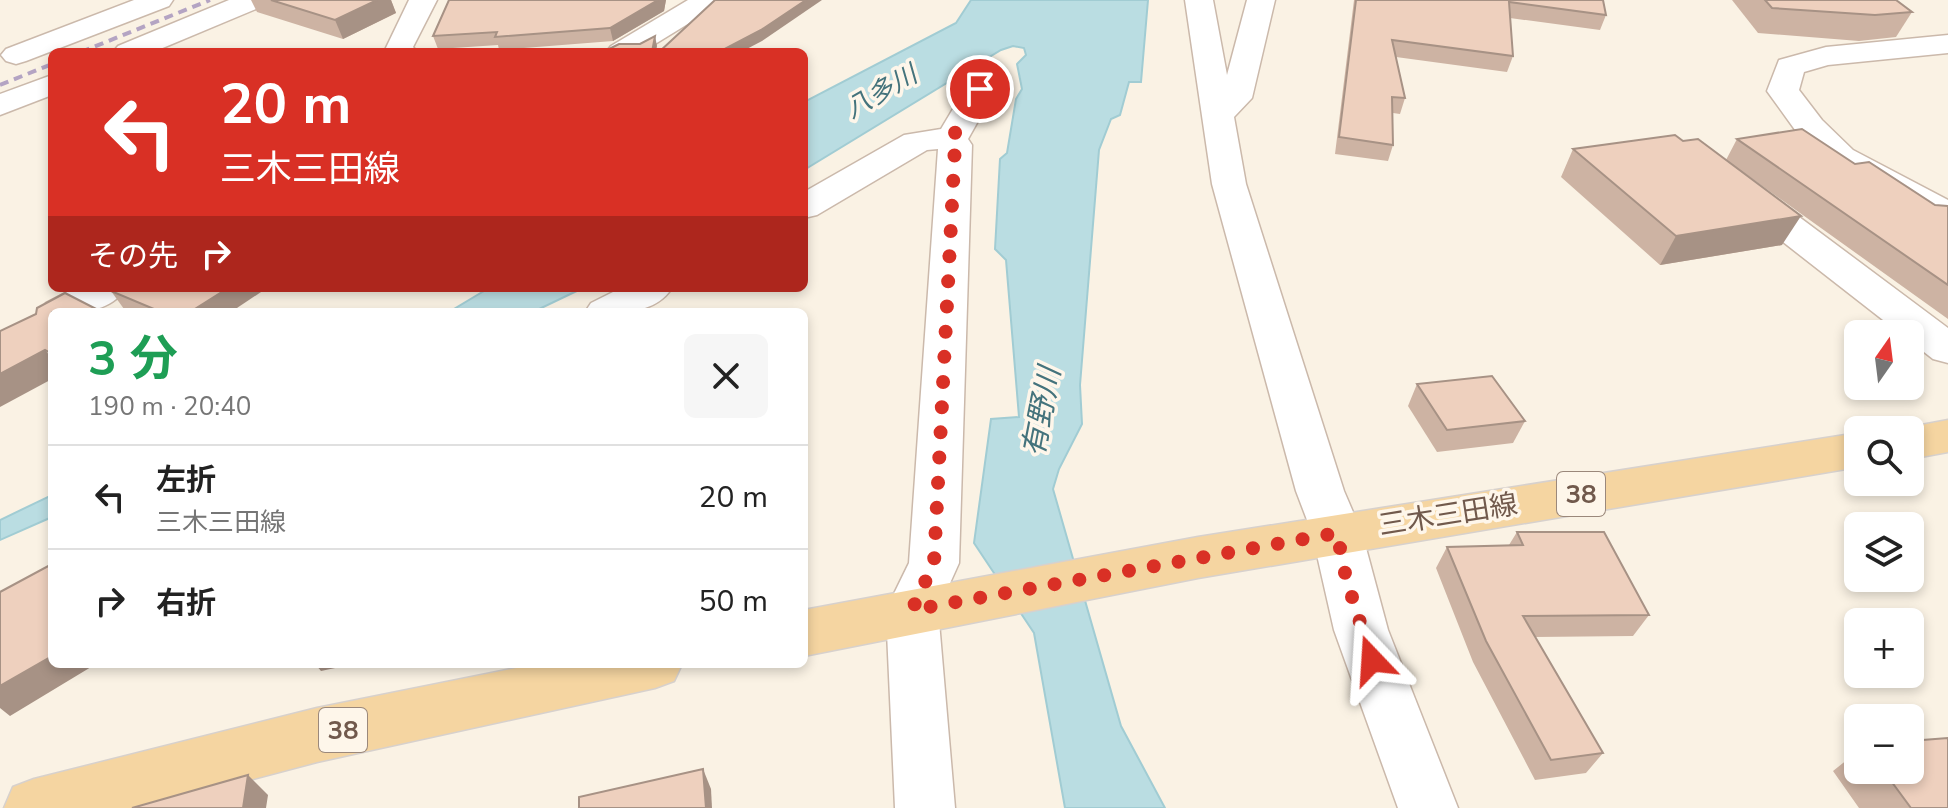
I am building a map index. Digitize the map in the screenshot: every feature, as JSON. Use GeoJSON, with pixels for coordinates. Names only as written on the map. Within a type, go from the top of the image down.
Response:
{"type":"FeatureCollection","features":[{"type":"Feature","properties":{"kind":"main road"},"geometry":{"type":"LineString","coordinates":[[1924,440],[1948,436]]}},
{"type":"Feature","properties":{"kind":"main road","name":"三木三田線"},"geometry":{"type":"LineString","coordinates":[[808,632],[967,598],[1321,535],[1844,452]]}},
{"type":"Feature","properties":{"kind":"main road","name":"38"},"geometry":{"type":"LineString","coordinates":[[34,808],[317,735],[636,668]]}},
{"type":"Feature","properties":{"kind":"street"},"geometry":{"type":"LineString","coordinates":[[5,52],[159,0]]}},
{"type":"Feature","properties":{"kind":"street"},"geometry":{"type":"LineString","coordinates":[[138,48],[253,0]]}},
{"type":"Feature","properties":{"kind":"street"},"geometry":{"type":"LineString","coordinates":[[398,48],[423,0]]}},
{"type":"Feature","properties":{"kind":"street"},"geometry":{"type":"LineString","coordinates":[[628,48],[707,0]]}},
{"type":"Feature","properties":{"kind":"street"},"geometry":{"type":"LineString","coordinates":[[1199,0],[1229,184],[1320,491],[1321,535],[1346,578],[1361,630],[1428,808]]}},
{"type":"Feature","properties":{"kind":"street"},"geometry":{"type":"LineString","coordinates":[[1217,115],[1236,98],[1261,0]]}},
{"type":"Feature","properties":{"kind":"street"},"geometry":{"type":"LineString","coordinates":[[1948,44],[1826,56],[1790,66],[1783,91],[1810,127],[1841,157],[1948,214]]}},
{"type":"Feature","properties":{"kind":"street"},"geometry":{"type":"LineString","coordinates":[[0,105],[48,86]]}},
{"type":"Feature","properties":{"kind":"street"},"geometry":{"type":"LineString","coordinates":[[951,140],[980,89]]}},
{"type":"Feature","properties":{"kind":"street"},"geometry":{"type":"LineString","coordinates":[[808,205],[916,142],[933,138],[951,140],[955,145],[934,563],[912,610],[925,808]]}},
{"type":"Feature","properties":{"kind":"street"},"geometry":{"type":"LineString","coordinates":[[1723,178],[1948,349]]}},
{"type":"Feature","properties":{"kind":"street"},"geometry":{"type":"LineString","coordinates":[[67,308],[98,292]]}},
{"type":"Feature","properties":{"kind":"street"},"geometry":{"type":"LineString","coordinates":[[613,308],[644,292]]}},
{"type":"Feature","properties":{"kind":"water"},"geometry":{"type":"Polygon","coordinates":[[[971,0],[1148,0],[1141,82],[1129,82],[1120,115],[1111,119],[1099,150],[1080,385],[1082,424],[1059,469],[1053,489],[1121,726],[1165,808],[1065,808],[1034,633],[974,543],[991,419],[1019,417],[1006,260],[995,249],[1000,159],[1007,153],[1016,99],[1022,89],[1017,64],[1026,55],[1024,48],[1013,46],[1001,50],[808,168],[808,100],[956,23],[971,0]]]}},
{"type":"Feature","properties":{"kind":"water"},"geometry":{"type":"Polygon","coordinates":[[[482,292],[575,292],[541,308],[456,308],[482,292]]]}},
{"type":"Feature","properties":{"kind":"water"},"geometry":{"type":"Polygon","coordinates":[[[48,497],[48,519],[0,540],[0,520],[48,497]]]}},
{"type":"Feature","properties":{"kind":"building"},"geometry":{"type":"Polygon","coordinates":[[[271,0],[377,0],[335,20],[271,0]]]}},
{"type":"Feature","properties":{"kind":"building"},"geometry":{"type":"Polygon","coordinates":[[[449,0],[658,0],[610,28],[495,37],[497,32],[433,36],[449,0]]]}},
{"type":"Feature","properties":{"kind":"building"},"geometry":{"type":"Polygon","coordinates":[[[715,0],[806,0],[727,48],[663,48],[715,0]]]}},
{"type":"Feature","properties":{"kind":"building"},"geometry":{"type":"Polygon","coordinates":[[[1356,0],[1603,0],[1606,15],[1509,2],[1513,56],[1392,40],[1405,98],[1392,97],[1393,145],[1339,137],[1356,0]]]}},
{"type":"Feature","properties":{"kind":"building"},"geometry":{"type":"Polygon","coordinates":[[[1765,0],[1896,0],[1912,12],[1875,15],[1772,8],[1765,0]]]}},
{"type":"Feature","properties":{"kind":"building"},"geometry":{"type":"Polygon","coordinates":[[[655,36],[653,48],[611,48],[619,44],[640,44],[655,36]]]}},
{"type":"Feature","properties":{"kind":"building"},"geometry":{"type":"Polygon","coordinates":[[[1802,129],[1855,164],[1869,162],[1935,205],[1948,206],[1948,285],[1737,139],[1802,129]]]}},
{"type":"Feature","properties":{"kind":"building"},"geometry":{"type":"Polygon","coordinates":[[[1675,135],[1683,141],[1698,139],[1801,216],[1676,236],[1573,149],[1675,135]]]}},
{"type":"Feature","properties":{"kind":"building"},"geometry":{"type":"Polygon","coordinates":[[[113,292],[222,292],[196,308],[151,308],[113,292]]]}},
{"type":"Feature","properties":{"kind":"building"},"geometry":{"type":"Polygon","coordinates":[[[65,293],[94,308],[48,308],[48,352],[45,350],[0,374],[0,331],[36,314],[37,308],[65,293]]]}},
{"type":"Feature","properties":{"kind":"building"},"geometry":{"type":"Polygon","coordinates":[[[1492,376],[1525,421],[1447,430],[1417,384],[1492,376]]]}},
{"type":"Feature","properties":{"kind":"building"},"geometry":{"type":"Polygon","coordinates":[[[1517,532],[1604,532],[1649,615],[1523,616],[1603,753],[1551,760],[1486,641],[1447,547],[1523,545],[1517,532]]]}},
{"type":"Feature","properties":{"kind":"building"},"geometry":{"type":"Polygon","coordinates":[[[48,566],[48,658],[0,686],[0,592],[48,566]]]}},
{"type":"Feature","properties":{"kind":"building"},"geometry":{"type":"Polygon","coordinates":[[[1948,738],[1948,808],[1911,808],[1893,784],[1924,784],[1924,740],[1948,738]]]}},
{"type":"Feature","properties":{"kind":"building"},"geometry":{"type":"Polygon","coordinates":[[[703,769],[706,808],[579,808],[579,797],[703,769]]]}},
{"type":"Feature","properties":{"kind":"building"},"geometry":{"type":"Polygon","coordinates":[[[248,775],[243,808],[132,808],[248,775]]]}},
{"type":"Feature","properties":{"kind":"railway"},"geometry":{"type":"LineString","coordinates":[[91,48],[210,0]]}},
{"type":"Feature","properties":{"kind":"railway"},"geometry":{"type":"LineString","coordinates":[[0,85],[48,66]]}},
{"type":"Feature","properties":{"kind":"route"},"geometry":{"type":"LineString","coordinates":[[980,89],[951,140],[955,145],[934,563],[912,610],[997,592],[1337,533],[1346,578],[1372,660]]}},
{"type":"Feature","properties":{"kind":"water label","name":"八多川"},"geometry":{"type":"Point","coordinates":[881,92]}},
{"type":"Feature","properties":{"kind":"water label","name":"有野川"},"geometry":{"type":"Point","coordinates":[1042,412]}}]}
